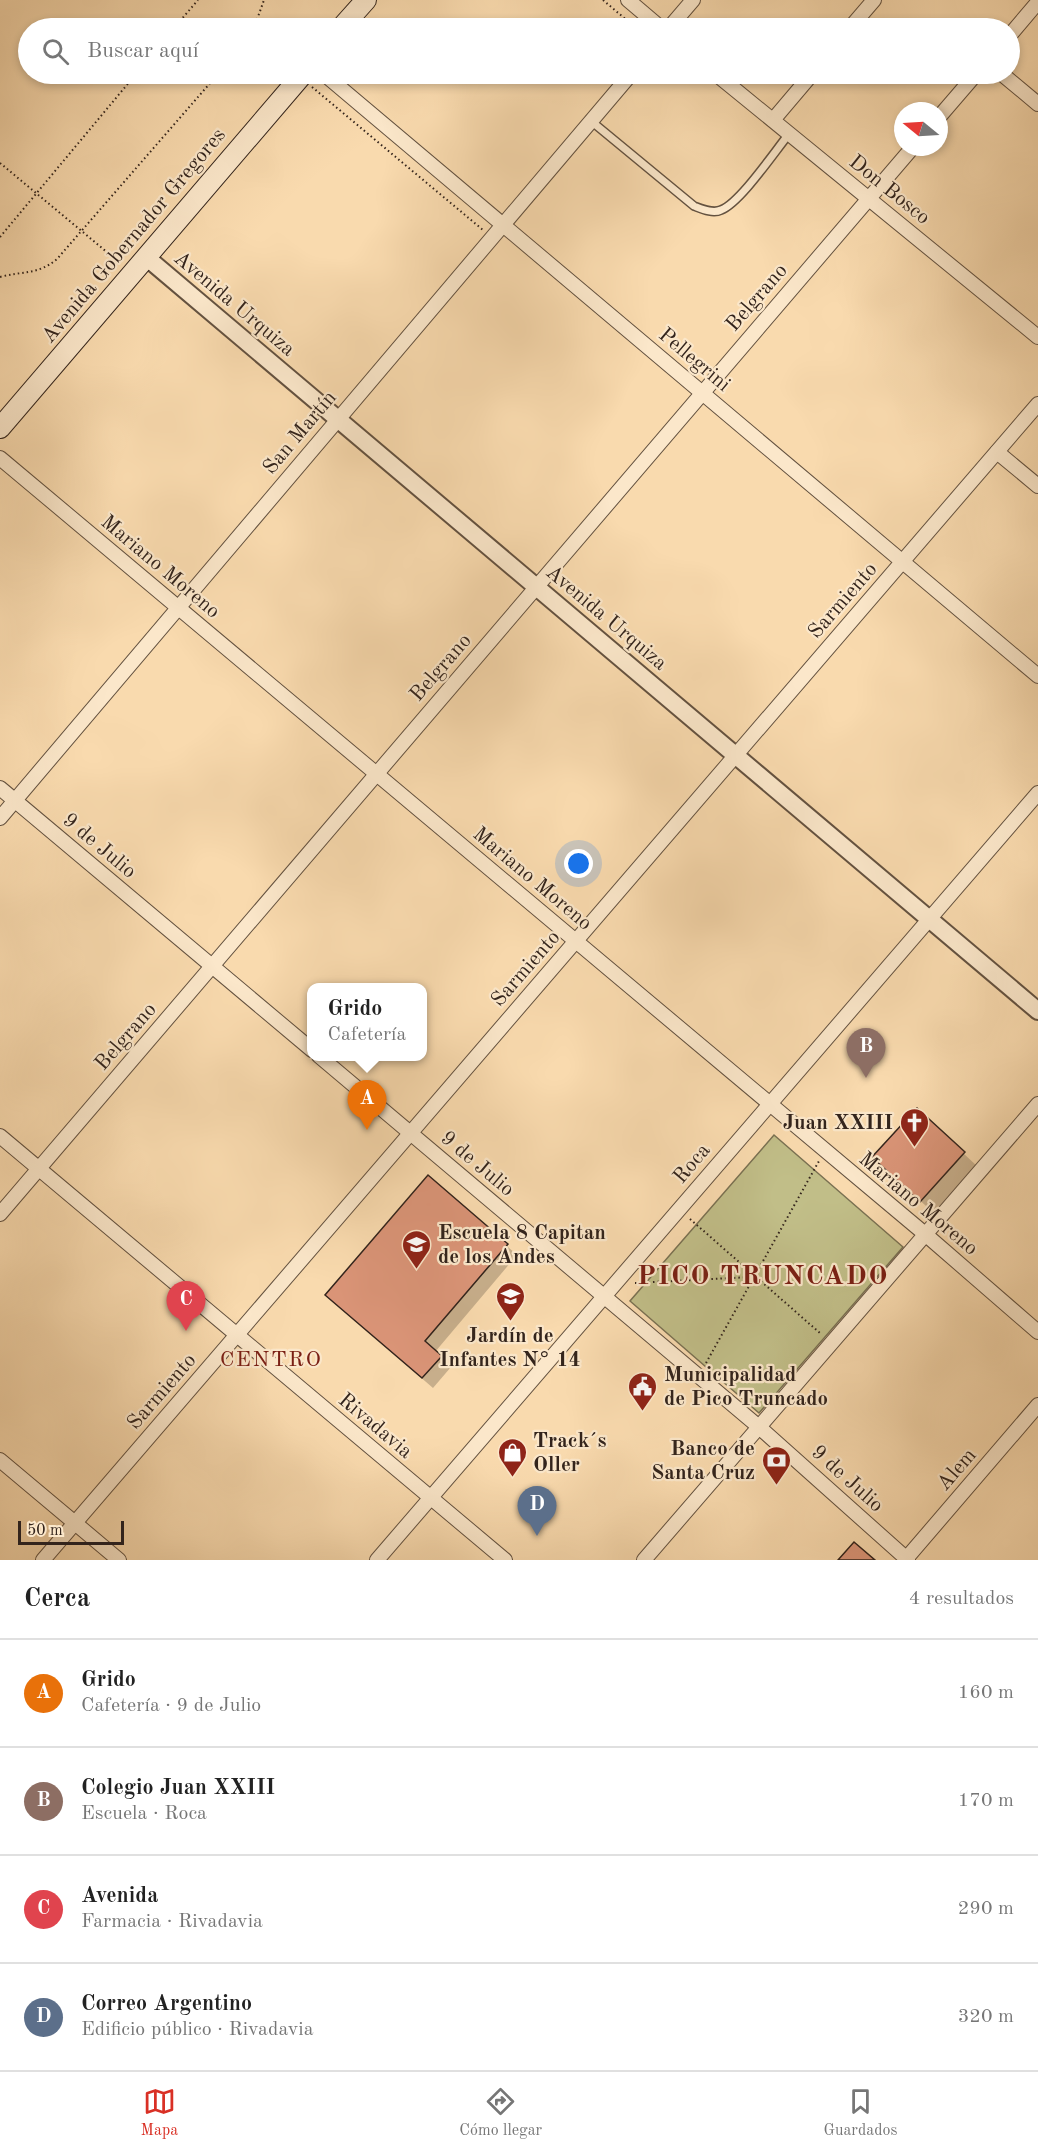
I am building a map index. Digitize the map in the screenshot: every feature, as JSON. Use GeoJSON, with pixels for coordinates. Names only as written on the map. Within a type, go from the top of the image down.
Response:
{"type":"FeatureCollection","features":[{"type":"Feature","properties":{"kind":"main road"},"geometry":{"type":"LineString","coordinates":[[350,18],[366,0]]}},
{"type":"Feature","properties":{"kind":"main road","name":"Avenida Gobernador Gregores"},"geometry":{"type":"LineString","coordinates":[[0,428],[146,257],[303,84]]}},
{"type":"Feature","properties":{"kind":"street"},"geometry":{"type":"LineString","coordinates":[[627,0],[649,18]]}},
{"type":"Feature","properties":{"kind":"street"},"geometry":{"type":"LineString","coordinates":[[678,18],[693,0]]}},
{"type":"Feature","properties":{"kind":"street"},"geometry":{"type":"LineString","coordinates":[[859,18],[874,0]]}},
{"type":"Feature","properties":{"kind":"street"},"geometry":{"type":"LineString","coordinates":[[1020,23],[1035,4]]}},
{"type":"Feature","properties":{"kind":"street","name":"Pellegrini"},"geometry":{"type":"LineString","coordinates":[[336,84],[1038,676]]}},
{"type":"Feature","properties":{"kind":"street","name":"San Martín"},"geometry":{"type":"LineString","coordinates":[[0,818],[622,84]]}},
{"type":"Feature","properties":{"kind":"street","name":"Don Bosco"},"geometry":{"type":"LineString","coordinates":[[728,84],[1038,337]]}},
{"type":"Feature","properties":{"kind":"street"},"geometry":{"type":"LineString","coordinates":[[773,120],[804,84]]}},
{"type":"Feature","properties":{"kind":"street"},"geometry":{"type":"LineString","coordinates":[[948,107],[967,84]]}},
{"type":"Feature","properties":{"kind":"street"},"geometry":{"type":"LineString","coordinates":[[1014,84],[1038,104]]}},
{"type":"Feature","properties":{"kind":"street","name":"Belgrano"},"geometry":{"type":"LineString","coordinates":[[0,1214],[905,156]]}},
{"type":"Feature","properties":{"kind":"street","name":"Avenida Urquiza"},"geometry":{"type":"LineString","coordinates":[[146,257],[1038,1011]]}},
{"type":"Feature","properties":{"kind":"street","name":"Sarmiento"},"geometry":{"type":"LineString","coordinates":[[43,1560],[1038,404]]}},
{"type":"Feature","properties":{"kind":"street"},"geometry":{"type":"LineString","coordinates":[[997,452],[1038,486]]}},
{"type":"Feature","properties":{"kind":"street","name":"Mariano Moreno"},"geometry":{"type":"LineString","coordinates":[[0,459],[925,1234],[1038,1332]]}},
{"type":"Feature","properties":{"kind":"street","name":"9 de Julio"},"geometry":{"type":"LineString","coordinates":[[0,788],[307,1046]]}},
{"type":"Feature","properties":{"kind":"street","name":"Roca"},"geometry":{"type":"LineString","coordinates":[[377,1560],[1038,793]]}},
{"type":"Feature","properties":{"kind":"street","name":"9 de Julio"},"geometry":{"type":"LineString","coordinates":[[325,1061],[759,1427],[907,1560]]}},
{"type":"Feature","properties":{"kind":"street"},"geometry":{"type":"LineString","coordinates":[[644,1560],[1038,1104]]}},
{"type":"Feature","properties":{"kind":"street","name":"Rivadavia"},"geometry":{"type":"LineString","coordinates":[[0,1136],[505,1560]]}},
{"type":"Feature","properties":{"kind":"street","name":"Alem"},"geometry":{"type":"LineString","coordinates":[[907,1560],[1038,1405]]}},
{"type":"Feature","properties":{"kind":"street"},"geometry":{"type":"LineString","coordinates":[[0,1460],[119,1560]]}},
{"type":"Feature","properties":{"kind":"lane"},"geometry":{"type":"LineString","coordinates":[[591,121],[694,206],[721,211],[736,199],[789,134]]}},
{"type":"Feature","properties":{"kind":"path"},"geometry":{"type":"LineString","coordinates":[[258,18],[264,0]]}},
{"type":"Feature","properties":{"kind":"path"},"geometry":{"type":"LineString","coordinates":[[603,0],[624,18]]}},
{"type":"Feature","properties":{"kind":"path"},"geometry":{"type":"LineString","coordinates":[[182,18],[196,1]]}},
{"type":"Feature","properties":{"kind":"path"},"geometry":{"type":"LineString","coordinates":[[0,237],[128,84]]}},
{"type":"Feature","properties":{"kind":"path"},"geometry":{"type":"LineString","coordinates":[[0,277],[46,268],[83,231],[209,84]]}},
{"type":"Feature","properties":{"kind":"path"},"geometry":{"type":"LineString","coordinates":[[312,84],[492,237]]}},
{"type":"Feature","properties":{"kind":"path"},"geometry":{"type":"LineString","coordinates":[[0,163],[132,273]]}},
{"type":"Feature","properties":{"kind":"path"},"geometry":{"type":"LineString","coordinates":[[699,1376],[825,1150]]}},
{"type":"Feature","properties":{"kind":"path"},"geometry":{"type":"LineString","coordinates":[[679,1210],[833,1343]]}},
{"type":"Feature","properties":{"kind":"path"},"geometry":{"type":"LineString","coordinates":[[614,1284],[754,1277]]}},
{"type":"Feature","properties":{"kind":"shaded area"},"geometry":{"type":"Polygon","coordinates":[[[774,1135],[903,1247],[759,1413],[630,1301],[774,1135]]]}},
{"type":"Feature","properties":{"kind":"building"},"geometry":{"type":"Polygon","coordinates":[[[917,1108],[965,1152],[920,1202],[872,1157],[917,1108]]]}},
{"type":"Feature","properties":{"kind":"building","name":"Escuela 8 Capitan de los Andes"},"geometry":{"type":"Polygon","coordinates":[[[428,1175],[508,1244],[425,1341],[442,1356],[422,1378],[325,1295],[428,1175]]]}},
{"type":"Feature","properties":{"kind":"building"},"geometry":{"type":"Polygon","coordinates":[[[854,1542],[875,1560],[838,1560],[854,1542]]]}},
{"type":"Feature","properties":{"kind":"place","name":"Colegio Juan XXIII"},"geometry":{"type":"Point","coordinates":[866,1078]}},
{"type":"Feature","properties":{"kind":"place","name":"Grido"},"geometry":{"type":"Point","coordinates":[367,1130]}},
{"type":"Feature","properties":{"kind":"place","name":"Juan XXIII"},"geometry":{"type":"Point","coordinates":[914,1148]}},
{"type":"Feature","properties":{"kind":"place","name":"Escuela 8 Capitan de los Andes"},"geometry":{"type":"Point","coordinates":[417,1270]}},
{"type":"Feature","properties":{"kind":"place","name":"Jardín de Infantes N° 14"},"geometry":{"type":"Point","coordinates":[510,1322]}},
{"type":"Feature","properties":{"kind":"place","name":"Avenida"},"geometry":{"type":"Point","coordinates":[186,1331]}},
{"type":"Feature","properties":{"kind":"place","name":"Municipalidad de Pico Truncado"},"geometry":{"type":"Point","coordinates":[643,1412]}},
{"type":"Feature","properties":{"kind":"place","name":"Track´s Oller"},"geometry":{"type":"Point","coordinates":[512,1478]}},
{"type":"Feature","properties":{"kind":"place","name":"Banco de Santa Cruz"},"geometry":{"type":"Point","coordinates":[776,1486]}},
{"type":"Feature","properties":{"kind":"place","name":"Correo Argentino"},"geometry":{"type":"Point","coordinates":[537,1536]}},
{"type":"Feature","properties":{"kind":"district","name":"PICO TRUNCADO"},"geometry":{"type":"Point","coordinates":[763,1275]}},
{"type":"Feature","properties":{"kind":"district","name":"CENTRO"},"geometry":{"type":"Point","coordinates":[271,1358]}}]}
